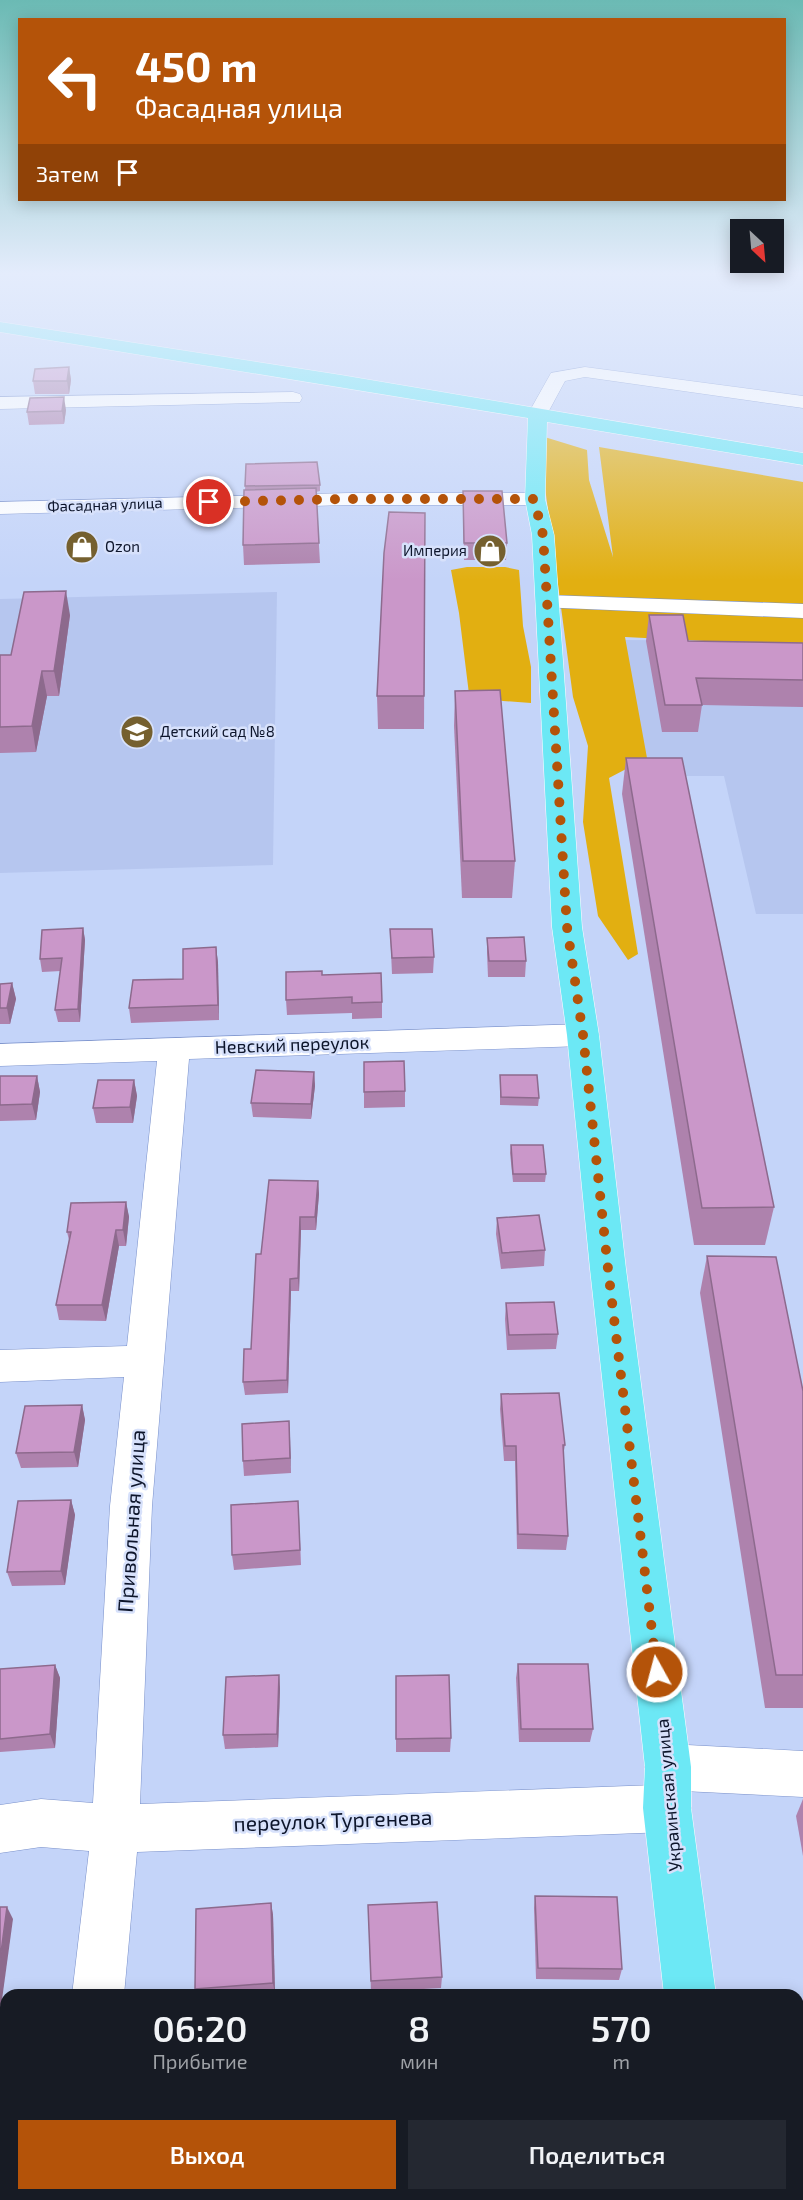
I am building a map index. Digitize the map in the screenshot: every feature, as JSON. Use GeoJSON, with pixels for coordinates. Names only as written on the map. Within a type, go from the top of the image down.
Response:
{"type":"FeatureCollection","features":[{"type":"Feature","properties":{"kind":"main road"},"geometry":{"type":"LineString","coordinates":[[301,376],[803,459]]}},
{"type":"Feature","properties":{"kind":"main road","name":"Украинская улица"},"geometry":{"type":"LineString","coordinates":[[538,414],[534,499],[543,535],[567,927],[583,1035],[689,1989]]}},
{"type":"Feature","properties":{"kind":"street"},"geometry":{"type":"LineString","coordinates":[[538,414],[558,377],[565,376]]}},
{"type":"Feature","properties":{"kind":"street"},"geometry":{"type":"LineString","coordinates":[[612,376],[803,402]]}},
{"type":"Feature","properties":{"kind":"street"},"geometry":{"type":"LineString","coordinates":[[0,403],[293,398]]}},
{"type":"Feature","properties":{"kind":"street","name":"Фасадная улица"},"geometry":{"type":"LineString","coordinates":[[0,508],[349,499],[534,499]]}},
{"type":"Feature","properties":{"kind":"street"},"geometry":{"type":"LineString","coordinates":[[547,602],[803,611]]}},
{"type":"Feature","properties":{"kind":"street","name":"Невский переулок"},"geometry":{"type":"LineString","coordinates":[[0,1055],[583,1035]]}},
{"type":"Feature","properties":{"kind":"street","name":"Привольная улица"},"geometry":{"type":"LineString","coordinates":[[99,1989],[115,1829],[131,1506],[174,1048]]}},
{"type":"Feature","properties":{"kind":"street"},"geometry":{"type":"LineString","coordinates":[[0,1366],[144,1361]]}},
{"type":"Feature","properties":{"kind":"street","name":"переулок Тургенева"},"geometry":{"type":"LineString","coordinates":[[0,1828],[41,1823],[115,1829],[668,1787],[803,1774]]}},
{"type":"Feature","properties":{"kind":"shaded area"},"geometry":{"type":"Polygon","coordinates":[[[538,435],[587,450],[589,480],[613,557],[599,447],[803,482],[803,646],[625,637],[647,758],[609,778],[638,954],[628,960],[598,916],[583,822],[588,746],[573,697],[538,435]]]}},
{"type":"Feature","properties":{"kind":"shaded area"},"geometry":{"type":"Polygon","coordinates":[[[467,567],[505,567],[519,570],[523,626],[531,667],[531,703],[503,701],[469,694],[451,570],[467,567]]]}},
{"type":"Feature","properties":{"kind":"shaded area","name":"Детский сад №8"},"geometry":{"type":"Polygon","coordinates":[[[277,592],[273,865],[0,873],[0,599],[277,592]]]}},
{"type":"Feature","properties":{"kind":"shaded area"},"geometry":{"type":"Polygon","coordinates":[[[619,640],[803,641],[803,914],[756,914],[724,776],[641,776],[619,640]]]}},
{"type":"Feature","properties":{"kind":"building"},"geometry":{"type":"Polygon","coordinates":[[[34,376],[68,376],[67,381],[33,381],[34,376]]]}},
{"type":"Feature","properties":{"kind":"building"},"geometry":{"type":"Polygon","coordinates":[[[64,397],[62,411],[27,412],[30,398],[64,397]]]}},
{"type":"Feature","properties":{"kind":"building"},"geometry":{"type":"Polygon","coordinates":[[[317,462],[320,485],[245,486],[246,464],[317,462]]]}},
{"type":"Feature","properties":{"kind":"building"},"geometry":{"type":"Polygon","coordinates":[[[316,488],[319,543],[243,545],[244,490],[316,488]]]}},
{"type":"Feature","properties":{"kind":"building"},"geometry":{"type":"Polygon","coordinates":[[[463,491],[502,491],[507,543],[464,543],[463,491]]]}},
{"type":"Feature","properties":{"kind":"building"},"geometry":{"type":"Polygon","coordinates":[[[389,512],[425,513],[424,696],[377,696],[384,553],[389,512]]]}},
{"type":"Feature","properties":{"kind":"building"},"geometry":{"type":"Polygon","coordinates":[[[66,591],[54,671],[42,671],[32,726],[0,727],[0,655],[11,655],[24,592],[66,591]]]}},
{"type":"Feature","properties":{"kind":"building"},"geometry":{"type":"Polygon","coordinates":[[[649,615],[683,615],[688,641],[803,643],[803,680],[696,678],[702,705],[665,705],[649,615]]]}},
{"type":"Feature","properties":{"kind":"building"},"geometry":{"type":"Polygon","coordinates":[[[500,690],[515,861],[463,861],[455,691],[500,690]]]}},
{"type":"Feature","properties":{"kind":"building"},"geometry":{"type":"Polygon","coordinates":[[[626,758],[682,758],[774,1207],[702,1208],[626,758]]]}},
{"type":"Feature","properties":{"kind":"building"},"geometry":{"type":"Polygon","coordinates":[[[83,928],[78,1009],[55,1010],[62,958],[40,959],[42,930],[83,928]]]}},
{"type":"Feature","properties":{"kind":"building"},"geometry":{"type":"Polygon","coordinates":[[[390,929],[432,929],[434,957],[392,958],[390,929]]]}},
{"type":"Feature","properties":{"kind":"building"},"geometry":{"type":"Polygon","coordinates":[[[524,937],[526,961],[489,961],[487,938],[524,937]]]}},
{"type":"Feature","properties":{"kind":"building"},"geometry":{"type":"Polygon","coordinates":[[[216,947],[218,1005],[129,1008],[133,980],[183,979],[183,949],[216,947]]]}},
{"type":"Feature","properties":{"kind":"building"},"geometry":{"type":"Polygon","coordinates":[[[322,971],[322,975],[381,973],[382,1002],[352,1003],[352,997],[286,1000],[286,972],[322,971]]]}},
{"type":"Feature","properties":{"kind":"building"},"geometry":{"type":"Polygon","coordinates":[[[12,983],[7,1008],[0,1008],[0,984],[12,983]]]}},
{"type":"Feature","properties":{"kind":"building"},"geometry":{"type":"Polygon","coordinates":[[[404,1061],[405,1091],[364,1092],[364,1062],[404,1061]]]}},
{"type":"Feature","properties":{"kind":"building"},"geometry":{"type":"Polygon","coordinates":[[[256,1070],[314,1072],[311,1104],[251,1103],[256,1070]]]}},
{"type":"Feature","properties":{"kind":"building"},"geometry":{"type":"Polygon","coordinates":[[[500,1075],[537,1075],[539,1098],[501,1097],[500,1075]]]}},
{"type":"Feature","properties":{"kind":"building"},"geometry":{"type":"Polygon","coordinates":[[[0,1076],[37,1076],[32,1104],[0,1105],[0,1076]]]}},
{"type":"Feature","properties":{"kind":"building"},"geometry":{"type":"Polygon","coordinates":[[[98,1080],[134,1080],[130,1107],[93,1108],[98,1080]]]}},
{"type":"Feature","properties":{"kind":"building"},"geometry":{"type":"Polygon","coordinates":[[[511,1145],[543,1145],[546,1174],[513,1174],[511,1145]]]}},
{"type":"Feature","properties":{"kind":"building"},"geometry":{"type":"Polygon","coordinates":[[[269,1180],[318,1181],[315,1217],[300,1217],[298,1278],[290,1279],[287,1380],[243,1382],[244,1349],[251,1349],[256,1254],[261,1254],[269,1180]]]}},
{"type":"Feature","properties":{"kind":"building"},"geometry":{"type":"Polygon","coordinates":[[[126,1202],[123,1230],[116,1230],[102,1305],[56,1305],[71,1232],[67,1232],[71,1203],[126,1202]]]}},
{"type":"Feature","properties":{"kind":"building"},"geometry":{"type":"Polygon","coordinates":[[[539,1215],[545,1250],[502,1253],[497,1218],[539,1215]]]}},
{"type":"Feature","properties":{"kind":"building"},"geometry":{"type":"Polygon","coordinates":[[[707,1256],[776,1257],[803,1391],[803,1675],[776,1675],[707,1256]]]}},
{"type":"Feature","properties":{"kind":"building"},"geometry":{"type":"Polygon","coordinates":[[[554,1302],[558,1334],[509,1335],[506,1303],[554,1302]]]}},
{"type":"Feature","properties":{"kind":"building"},"geometry":{"type":"Polygon","coordinates":[[[559,1393],[565,1445],[563,1445],[568,1536],[518,1534],[516,1446],[505,1446],[501,1394],[559,1393]]]}},
{"type":"Feature","properties":{"kind":"building"},"geometry":{"type":"Polygon","coordinates":[[[82,1405],[74,1452],[16,1453],[25,1406],[82,1405]]]}},
{"type":"Feature","properties":{"kind":"building"},"geometry":{"type":"Polygon","coordinates":[[[289,1421],[290,1458],[243,1461],[242,1424],[289,1421]]]}},
{"type":"Feature","properties":{"kind":"building"},"geometry":{"type":"Polygon","coordinates":[[[71,1500],[61,1571],[7,1572],[18,1501],[71,1500]]]}},
{"type":"Feature","properties":{"kind":"building"},"geometry":{"type":"Polygon","coordinates":[[[298,1501],[300,1550],[232,1555],[231,1505],[298,1501]]]}},
{"type":"Feature","properties":{"kind":"building"},"geometry":{"type":"Polygon","coordinates":[[[518,1664],[588,1664],[593,1729],[521,1729],[518,1664]]]}},
{"type":"Feature","properties":{"kind":"building"},"geometry":{"type":"Polygon","coordinates":[[[55,1665],[50,1734],[0,1739],[0,1669],[55,1665]]]}},
{"type":"Feature","properties":{"kind":"building"},"geometry":{"type":"Polygon","coordinates":[[[279,1675],[277,1734],[223,1735],[226,1677],[279,1675]]]}},
{"type":"Feature","properties":{"kind":"building"},"geometry":{"type":"Polygon","coordinates":[[[449,1675],[451,1738],[396,1739],[396,1676],[449,1675]]]}},
{"type":"Feature","properties":{"kind":"building"},"geometry":{"type":"Polygon","coordinates":[[[535,1896],[617,1897],[622,1969],[538,1968],[535,1896]]]}},
{"type":"Feature","properties":{"kind":"building"},"geometry":{"type":"Polygon","coordinates":[[[437,1902],[442,1977],[371,1981],[368,1905],[437,1902]]]}},
{"type":"Feature","properties":{"kind":"building"},"geometry":{"type":"Polygon","coordinates":[[[271,1903],[273,1983],[195,1989],[196,1909],[271,1903]]]}},
{"type":"Feature","properties":{"kind":"building"},"geometry":{"type":"Polygon","coordinates":[[[0,1907],[7,1907],[0,1960],[0,1907]]]}},
{"type":"Feature","properties":{"kind":"place","name":"Ozon"},"geometry":{"type":"Point","coordinates":[82,547]}},
{"type":"Feature","properties":{"kind":"place","name":"Империя"},"geometry":{"type":"Point","coordinates":[490,551]}},
{"type":"Feature","properties":{"kind":"place","name":"Детский сад №8"},"geometry":{"type":"Point","coordinates":[137,732]}},
{"type":"Feature","properties":{"kind":"route"},"geometry":{"type":"LineString","coordinates":[[209,502],[534,499],[543,535],[567,927],[583,1035],[608,1269],[657,1672]]}}]}
